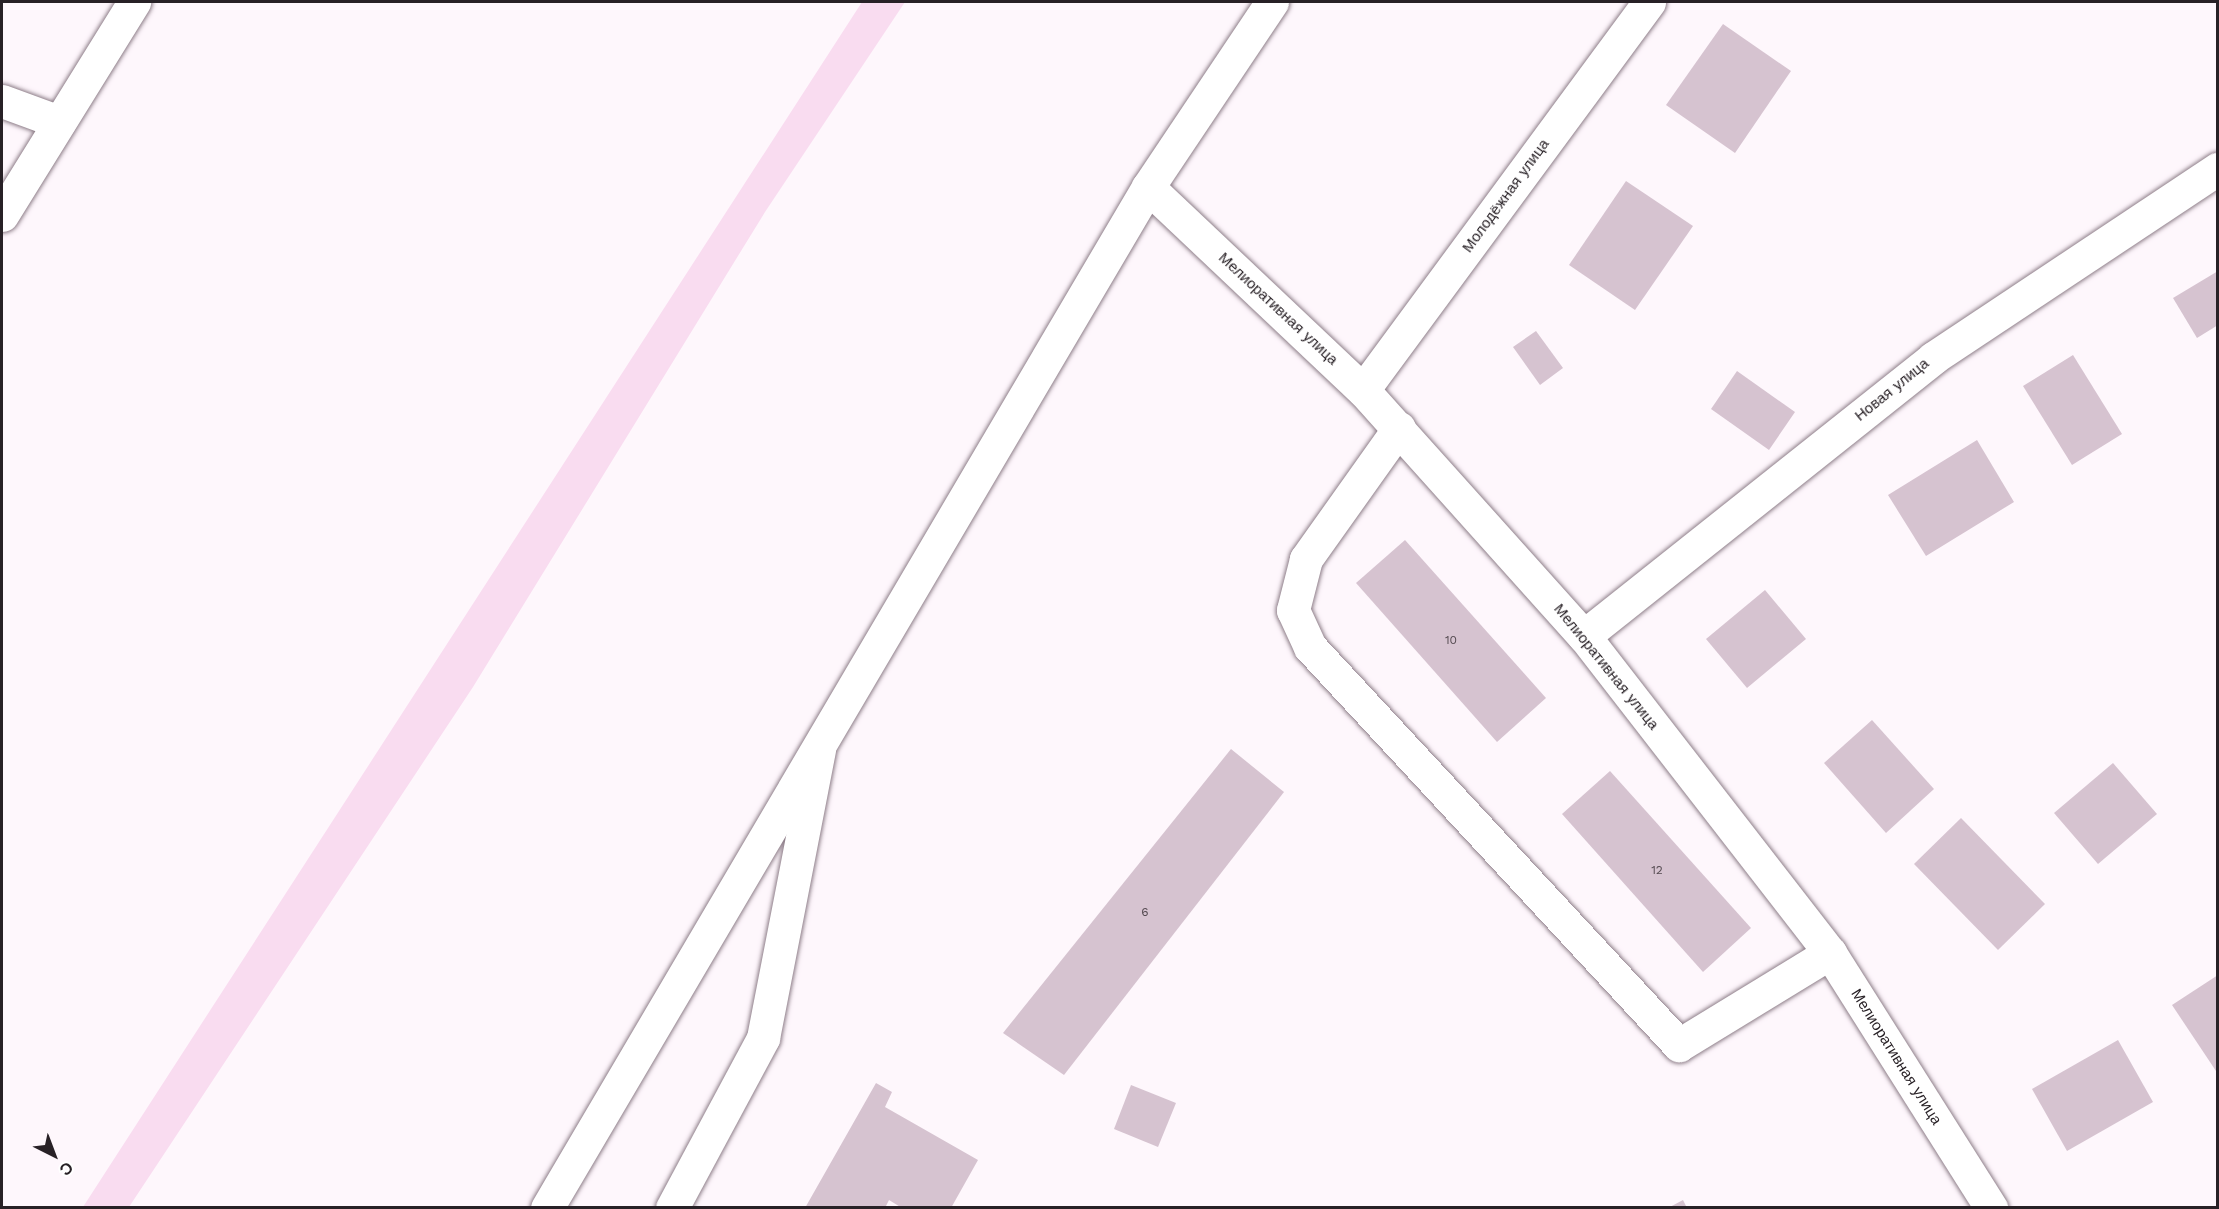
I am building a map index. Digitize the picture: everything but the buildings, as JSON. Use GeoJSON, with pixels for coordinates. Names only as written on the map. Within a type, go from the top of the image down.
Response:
{"type":"FeatureCollection","features":[{"type":"Feature","properties":{"kind":"street"},"geometry":{"type":"LineString","coordinates":[[2,215],[134,2]]}},
{"type":"Feature","properties":{"kind":"street"},"geometry":{"type":"LineString","coordinates":[[547,1208],[1148,188],[1272,2]]}},
{"type":"Feature","properties":{"kind":"street","name":"Молодёжная улица"},"geometry":{"type":"LineString","coordinates":[[1362,390],[1649,2]]}},
{"type":"Feature","properties":{"kind":"street"},"geometry":{"type":"LineString","coordinates":[[2,100],[59,122]]}},
{"type":"Feature","properties":{"kind":"street","name":"Новая улица"},"geometry":{"type":"LineString","coordinates":[[1584,636],[1933,358],[2217,169]]}},
{"type":"Feature","properties":{"kind":"street","name":"Мелиоративная улица"},"geometry":{"type":"LineString","coordinates":[[1148,188],[1362,390],[1400,429],[1584,636],[1830,953],[1991,1208]]}},
{"type":"Feature","properties":{"kind":"street"},"geometry":{"type":"LineString","coordinates":[[1400,429],[1306,559],[1293,610],[1310,647],[1680,1045],[1830,953]]}},
{"type":"Feature","properties":{"kind":"street"},"geometry":{"type":"LineString","coordinates":[[672,1208],[763,1038],[821,740]]}},
{"type":"Feature","properties":{"kind":"shaded area"},"geometry":{"type":"Polygon","coordinates":[[[862,2],[905,2],[765,212],[473,687],[129,1207],[83,1207],[862,2]]]}}]}
